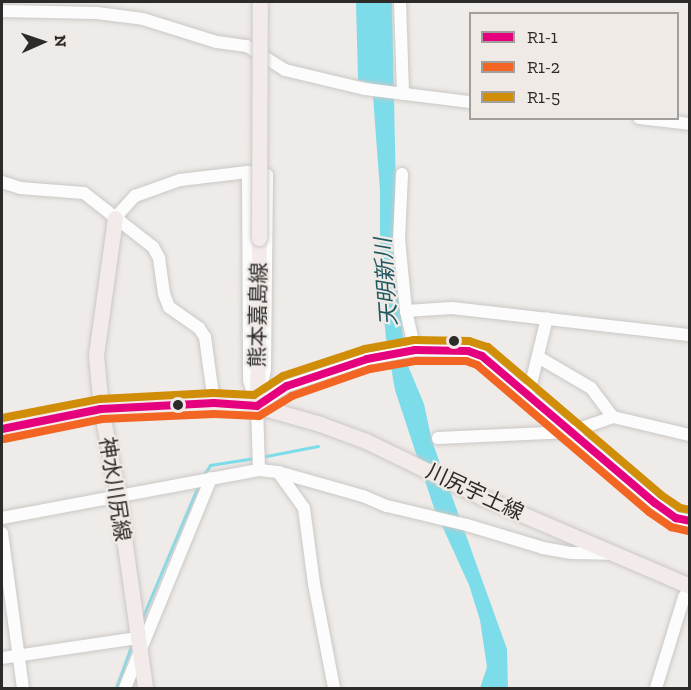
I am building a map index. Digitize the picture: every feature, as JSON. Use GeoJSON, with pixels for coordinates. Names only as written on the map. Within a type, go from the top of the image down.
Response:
{"type":"FeatureCollection","features":[{"type":"Feature","properties":{"kind":"main road","name":"熊本嘉島線"},"geometry":{"type":"LineString","coordinates":[[257,406],[260,2]]}},
{"type":"Feature","properties":{"kind":"main road","name":"神水川尻線"},"geometry":{"type":"LineString","coordinates":[[115,218],[96,355],[101,409],[118,495],[145,688]]}},
{"type":"Feature","properties":{"kind":"main road"},"geometry":{"type":"LineString","coordinates":[[2,429],[101,409],[214,403],[257,406]]}},
{"type":"Feature","properties":{"kind":"main road","name":"川尻宇土線"},"geometry":{"type":"LineString","coordinates":[[257,406],[320,424],[407,460],[690,587]]}},
{"type":"Feature","properties":{"kind":"street"},"geometry":{"type":"LineString","coordinates":[[400,2],[401,94]]}},
{"type":"Feature","properties":{"kind":"street"},"geometry":{"type":"LineString","coordinates":[[2,11],[97,13],[143,20],[217,42],[247,46],[285,69],[365,88],[469,102]]}},
{"type":"Feature","properties":{"kind":"street"},"geometry":{"type":"LineString","coordinates":[[656,120],[690,124]]}},
{"type":"Feature","properties":{"kind":"street"},"geometry":{"type":"LineString","coordinates":[[248,172],[249,380],[257,406],[259,470]]}},
{"type":"Feature","properties":{"kind":"street"},"geometry":{"type":"LineString","coordinates":[[115,218],[135,196],[180,180],[248,172],[267,175],[266,369],[257,406]]}},
{"type":"Feature","properties":{"kind":"street"},"geometry":{"type":"LineString","coordinates":[[402,174],[399,239],[406,311],[416,350]]}},
{"type":"Feature","properties":{"kind":"street"},"geometry":{"type":"LineString","coordinates":[[2,182],[21,188],[84,193],[153,247],[159,258],[164,294],[169,307],[199,328],[205,337],[214,403]]}},
{"type":"Feature","properties":{"kind":"street"},"geometry":{"type":"LineString","coordinates":[[406,311],[452,308],[690,335]]}},
{"type":"Feature","properties":{"kind":"street"},"geometry":{"type":"LineString","coordinates":[[528,396],[547,318]]}},
{"type":"Feature","properties":{"kind":"street"},"geometry":{"type":"LineString","coordinates":[[257,406],[287,386],[367,359],[416,350],[451,349],[482,356],[655,503],[676,518],[690,521]]}},
{"type":"Feature","properties":{"kind":"street"},"geometry":{"type":"LineString","coordinates":[[538,357],[591,388],[613,417]]}},
{"type":"Feature","properties":{"kind":"street"},"geometry":{"type":"LineString","coordinates":[[438,438],[570,432],[613,417],[690,435]]}},
{"type":"Feature","properties":{"kind":"street"},"geometry":{"type":"LineString","coordinates":[[2,518],[259,470],[278,472],[428,517],[467,525],[543,548],[572,553],[613,554]]}},
{"type":"Feature","properties":{"kind":"street"},"geometry":{"type":"LineString","coordinates":[[278,472],[304,508],[314,584],[334,688]]}},
{"type":"Feature","properties":{"kind":"street"},"geometry":{"type":"LineString","coordinates":[[125,688],[211,478]]}},
{"type":"Feature","properties":{"kind":"street"},"geometry":{"type":"LineString","coordinates":[[2,533],[23,688]]}},
{"type":"Feature","properties":{"kind":"street"},"geometry":{"type":"LineString","coordinates":[[656,688],[684,597],[690,587]]}},
{"type":"Feature","properties":{"kind":"street"},"geometry":{"type":"LineString","coordinates":[[2,658],[137,638]]}},
{"type":"Feature","properties":{"kind":"water","name":"天明新川"},"geometry":{"type":"Polygon","coordinates":[[[356,2],[392,2],[396,193],[393,252],[406,361],[424,404],[432,441],[507,649],[508,688],[480,688],[487,667],[480,620],[469,585],[434,508],[395,390],[386,338],[380,277],[380,190],[372,83],[358,80],[356,2]]]}},
{"type":"Feature","properties":{"kind":"waterway"},"geometry":{"type":"LineString","coordinates":[[261,457],[318,446]]}},
{"type":"Feature","properties":{"kind":"waterway"},"geometry":{"type":"LineString","coordinates":[[204,475],[210,465],[254,458]]}},
{"type":"Feature","properties":{"kind":"waterway"},"geometry":{"type":"LineString","coordinates":[[141,621],[198,486]]}},
{"type":"Feature","properties":{"kind":"waterway"},"geometry":{"type":"LineString","coordinates":[[116,688],[132,644]]}},
{"type":"Feature","properties":{"kind":"transit line","name":"R1-5"},"geometry":{"type":"LineString","coordinates":[[2,418],[100,399],[213,393],[254,395],[283,376],[365,349],[414,340],[469,341],[488,347],[661,495],[680,508],[690,510]]}},
{"type":"Feature","properties":{"kind":"transit line","name":"R1-1"},"geometry":{"type":"LineString","coordinates":[[2,429],[101,409],[214,403],[257,406],[287,386],[367,359],[415,350],[468,351],[482,356],[655,503],[676,518],[690,521]]}},
{"type":"Feature","properties":{"kind":"transit line","name":"R1-2"},"geometry":{"type":"LineString","coordinates":[[4,439],[102,419],[214,414],[259,416],[292,396],[370,369],[416,361],[466,361],[477,365],[649,512],[671,527],[688,531]]}}]}
